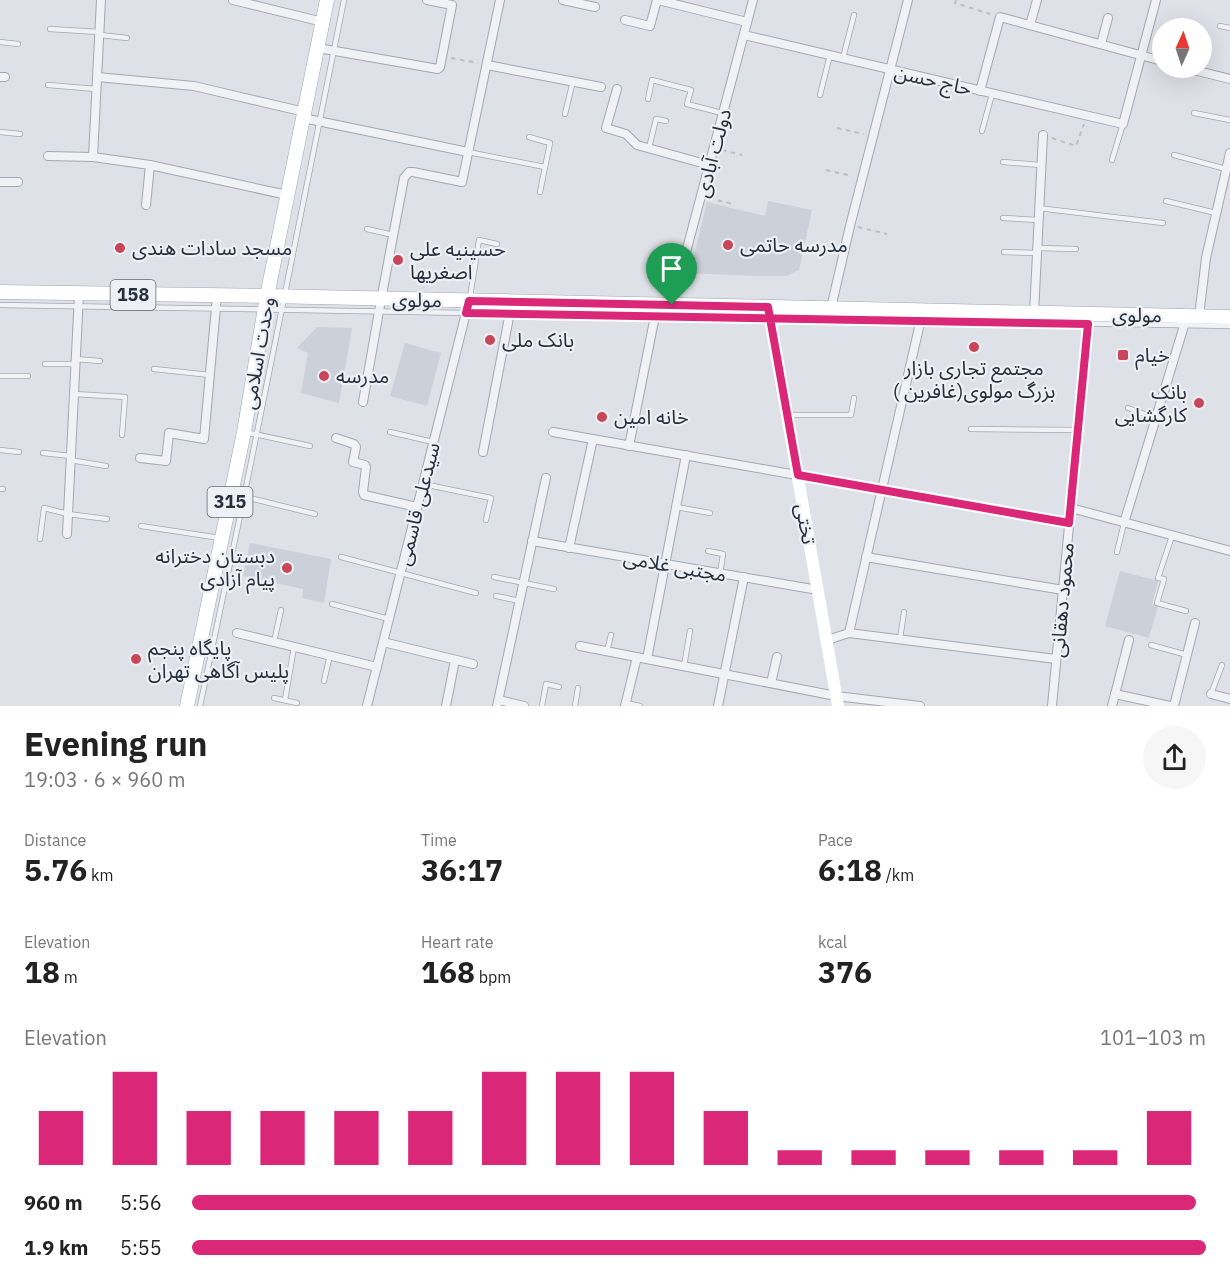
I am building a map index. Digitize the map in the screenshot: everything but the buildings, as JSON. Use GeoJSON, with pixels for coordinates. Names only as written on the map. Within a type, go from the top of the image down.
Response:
{"type":"FeatureCollection","features":[{"type":"Feature","properties":{"kind":"main road","name":"وحدت اسلامی"},"geometry":{"type":"LineString","coordinates":[[188,706],[222,538],[238,496],[250,434],[266,302],[327,0]]}},
{"type":"Feature","properties":{"kind":"main road","name":"مولوی"},"geometry":{"type":"LineString","coordinates":[[0,292],[78,300],[511,308],[672,305],[769,313],[831,308],[922,316],[1034,313],[1089,319],[1230,317]]}},
{"type":"Feature","properties":{"kind":"main road","name":"تختی"},"geometry":{"type":"LineString","coordinates":[[769,313],[837,701]]}},
{"type":"Feature","properties":{"kind":"street"},"geometry":{"type":"LineString","coordinates":[[93,157],[101,0]]}},
{"type":"Feature","properties":{"kind":"street"},"geometry":{"type":"LineString","coordinates":[[233,0],[323,22]]}},
{"type":"Feature","properties":{"kind":"street"},"geometry":{"type":"LineString","coordinates":[[318,48],[438,69],[452,5],[427,0]]}},
{"type":"Feature","properties":{"kind":"street"},"geometry":{"type":"LineString","coordinates":[[363,402],[406,175],[413,172],[462,183],[500,0]]}},
{"type":"Feature","properties":{"kind":"street"},"geometry":{"type":"LineString","coordinates":[[563,0],[595,7]]}},
{"type":"Feature","properties":{"kind":"street"},"geometry":{"type":"LineString","coordinates":[[625,20],[650,26],[658,0],[684,3],[747,21]]}},
{"type":"Feature","properties":{"kind":"street","name":"دولت آبادی"},"geometry":{"type":"LineString","coordinates":[[672,305],[753,0]]}},
{"type":"Feature","properties":{"kind":"street"},"geometry":{"type":"LineString","coordinates":[[831,308],[849,225],[908,0]]}},
{"type":"Feature","properties":{"kind":"street"},"geometry":{"type":"LineString","coordinates":[[1030,25],[1036,0]]}},
{"type":"Feature","properties":{"kind":"street"},"geometry":{"type":"LineString","coordinates":[[1122,124],[1156,0]]}},
{"type":"Feature","properties":{"kind":"street"},"geometry":{"type":"LineString","coordinates":[[980,91],[1000,17],[1152,58]]}},
{"type":"Feature","properties":{"kind":"street"},"geometry":{"type":"LineString","coordinates":[[1101,44],[1108,18]]}},
{"type":"Feature","properties":{"kind":"street","name":"حاج حسن"},"geometry":{"type":"LineString","coordinates":[[744,35],[1122,124]]}},
{"type":"Feature","properties":{"kind":"street"},"geometry":{"type":"LineString","coordinates":[[487,65],[601,87]]}},
{"type":"Feature","properties":{"kind":"street"},"geometry":{"type":"LineString","coordinates":[[1212,75],[1230,80]]}},
{"type":"Feature","properties":{"kind":"street"},"geometry":{"type":"LineString","coordinates":[[97,77],[194,86],[320,121],[468,152]]}},
{"type":"Feature","properties":{"kind":"street"},"geometry":{"type":"LineString","coordinates":[[617,89],[606,128],[626,134],[637,145],[709,165]]}},
{"type":"Feature","properties":{"kind":"street"},"geometry":{"type":"LineString","coordinates":[[1034,313],[1043,135]]}},
{"type":"Feature","properties":{"kind":"street"},"geometry":{"type":"LineString","coordinates":[[1124,523],[1155,418],[1189,319],[1206,258],[1230,153]]}},
{"type":"Feature","properties":{"kind":"street"},"geometry":{"type":"LineString","coordinates":[[48,156],[93,157],[150,165],[287,195]]}},
{"type":"Feature","properties":{"kind":"street"},"geometry":{"type":"LineString","coordinates":[[147,205],[150,165]]}},
{"type":"Feature","properties":{"kind":"street"},"geometry":{"type":"LineString","coordinates":[[0,182],[18,183]]}},
{"type":"Feature","properties":{"kind":"street"},"geometry":{"type":"LineString","coordinates":[[67,534],[78,300]]}},
{"type":"Feature","properties":{"kind":"street"},"geometry":{"type":"LineString","coordinates":[[140,458],[166,461],[169,433],[204,439],[217,302]]}},
{"type":"Feature","properties":{"kind":"street","name":"سیدعلی قاسمی"},"geometry":{"type":"LineString","coordinates":[[367,706],[468,307]]}},
{"type":"Feature","properties":{"kind":"street"},"geometry":{"type":"LineString","coordinates":[[483,452],[511,308]]}},
{"type":"Feature","properties":{"kind":"street"},"geometry":{"type":"LineString","coordinates":[[629,446],[655,316]]}},
{"type":"Feature","properties":{"kind":"street"},"geometry":{"type":"LineString","coordinates":[[849,633],[922,316]]}},
{"type":"Feature","properties":{"kind":"street","name":"محمود دهقانی"},"geometry":{"type":"LineString","coordinates":[[1052,706],[1089,319]]}},
{"type":"Feature","properties":{"kind":"street"},"geometry":{"type":"LineString","coordinates":[[553,432],[1069,523]]}},
{"type":"Feature","properties":{"kind":"street"},"geometry":{"type":"LineString","coordinates":[[336,438],[354,444],[356,447],[353,462],[366,467],[364,495],[417,507]]}},
{"type":"Feature","properties":{"kind":"street"},"geometry":{"type":"LineString","coordinates":[[569,548],[592,439]]}},
{"type":"Feature","properties":{"kind":"street"},"geometry":{"type":"LineString","coordinates":[[647,659],[686,455]]}},
{"type":"Feature","properties":{"kind":"street"},"geometry":{"type":"LineString","coordinates":[[524,706],[498,703],[546,478]]}},
{"type":"Feature","properties":{"kind":"street"},"geometry":{"type":"LineString","coordinates":[[1071,508],[1230,551]]}},
{"type":"Feature","properties":{"kind":"street","name":"مجتبی غلامی"},"geometry":{"type":"LineString","coordinates":[[532,541],[818,590]]}},
{"type":"Feature","properties":{"kind":"street"},"geometry":{"type":"LineString","coordinates":[[866,557],[1063,590]]}},
{"type":"Feature","properties":{"kind":"street"},"geometry":{"type":"LineString","coordinates":[[718,706],[744,578]]}},
{"type":"Feature","properties":{"kind":"street"},"geometry":{"type":"LineString","coordinates":[[1115,694],[1172,706],[1196,623]]}},
{"type":"Feature","properties":{"kind":"street"},"geometry":{"type":"LineString","coordinates":[[237,633],[377,667]]}},
{"type":"Feature","properties":{"kind":"street"},"geometry":{"type":"LineString","coordinates":[[827,640],[849,633],[1056,659]]}},
{"type":"Feature","properties":{"kind":"street"},"geometry":{"type":"LineString","coordinates":[[1112,706],[1130,640]]}},
{"type":"Feature","properties":{"kind":"street"},"geometry":{"type":"LineString","coordinates":[[383,642],[473,664]]}},
{"type":"Feature","properties":{"kind":"street"},"geometry":{"type":"LineString","coordinates":[[580,646],[771,683],[837,701],[920,706]]}},
{"type":"Feature","properties":{"kind":"street"},"geometry":{"type":"LineString","coordinates":[[626,705],[638,657]]}},
{"type":"Feature","properties":{"kind":"street"},"geometry":{"type":"LineString","coordinates":[[771,683],[777,657]]}},
{"type":"Feature","properties":{"kind":"street"},"geometry":{"type":"LineString","coordinates":[[446,706],[455,660]]}},
{"type":"Feature","properties":{"kind":"street"},"geometry":{"type":"LineString","coordinates":[[1211,694],[1230,699]]}},
{"type":"Feature","properties":{"kind":"lane"},"geometry":{"type":"LineString","coordinates":[[310,446],[250,434],[283,303],[344,0]]}},
{"type":"Feature","properties":{"kind":"lane"},"geometry":{"type":"LineString","coordinates":[[843,58],[854,15]]}},
{"type":"Feature","properties":{"kind":"lane"},"geometry":{"type":"LineString","coordinates":[[1220,26],[1230,28]]}},
{"type":"Feature","properties":{"kind":"lane"},"geometry":{"type":"LineString","coordinates":[[50,29],[127,38]]}},
{"type":"Feature","properties":{"kind":"lane"},"geometry":{"type":"LineString","coordinates":[[0,42],[18,44]]}},
{"type":"Feature","properties":{"kind":"lane"},"geometry":{"type":"LineString","coordinates":[[820,95],[830,55]]}},
{"type":"Feature","properties":{"kind":"lane"},"geometry":{"type":"LineString","coordinates":[[648,99],[652,80],[691,90],[687,104],[723,114]]}},
{"type":"Feature","properties":{"kind":"lane"},"geometry":{"type":"LineString","coordinates":[[565,114],[573,81]]}},
{"type":"Feature","properties":{"kind":"lane"},"geometry":{"type":"LineString","coordinates":[[48,85],[96,89]]}},
{"type":"Feature","properties":{"kind":"lane"},"geometry":{"type":"LineString","coordinates":[[982,131],[992,94]]}},
{"type":"Feature","properties":{"kind":"lane"},"geometry":{"type":"LineString","coordinates":[[1194,112],[1230,120]]}},
{"type":"Feature","properties":{"kind":"lane"},"geometry":{"type":"LineString","coordinates":[[649,148],[656,119],[666,121]]}},
{"type":"Feature","properties":{"kind":"lane"},"geometry":{"type":"LineString","coordinates":[[1112,160],[1122,124]]}},
{"type":"Feature","properties":{"kind":"lane"},"geometry":{"type":"LineString","coordinates":[[0,132],[20,134]]}},
{"type":"Feature","properties":{"kind":"lane"},"geometry":{"type":"LineString","coordinates":[[529,137],[550,143],[540,192]]}},
{"type":"Feature","properties":{"kind":"lane"},"geometry":{"type":"LineString","coordinates":[[468,152],[545,167]]}},
{"type":"Feature","properties":{"kind":"lane"},"geometry":{"type":"LineString","coordinates":[[1174,155],[1226,169]]}},
{"type":"Feature","properties":{"kind":"lane"},"geometry":{"type":"LineString","coordinates":[[1003,162],[1040,165]]}},
{"type":"Feature","properties":{"kind":"lane"},"geometry":{"type":"LineString","coordinates":[[1166,201],[1216,213]]}},
{"type":"Feature","properties":{"kind":"lane"},"geometry":{"type":"LineString","coordinates":[[1038,208],[1162,223]]}},
{"type":"Feature","properties":{"kind":"lane"},"geometry":{"type":"LineString","coordinates":[[1003,218],[1038,220]]}},
{"type":"Feature","properties":{"kind":"lane"},"geometry":{"type":"LineString","coordinates":[[367,230],[393,235]]}},
{"type":"Feature","properties":{"kind":"lane"},"geometry":{"type":"LineString","coordinates":[[468,307],[479,240],[497,244]]}},
{"type":"Feature","properties":{"kind":"lane"},"geometry":{"type":"LineString","coordinates":[[1004,252],[1076,249]]}},
{"type":"Feature","properties":{"kind":"lane"},"geometry":{"type":"LineString","coordinates":[[0,304],[78,300]]}},
{"type":"Feature","properties":{"kind":"lane"},"geometry":{"type":"LineString","coordinates":[[511,308],[655,316],[769,313],[1089,319]]}},
{"type":"Feature","properties":{"kind":"lane"},"geometry":{"type":"LineString","coordinates":[[1189,319],[1230,326]]}},
{"type":"Feature","properties":{"kind":"lane"},"geometry":{"type":"LineString","coordinates":[[45,364],[100,361]]}},
{"type":"Feature","properties":{"kind":"lane"},"geometry":{"type":"LineString","coordinates":[[154,369],[210,375]]}},
{"type":"Feature","properties":{"kind":"lane"},"geometry":{"type":"LineString","coordinates":[[0,376],[28,376]]}},
{"type":"Feature","properties":{"kind":"lane"},"geometry":{"type":"LineString","coordinates":[[74,394],[125,398],[122,435]]}},
{"type":"Feature","properties":{"kind":"lane"},"geometry":{"type":"LineString","coordinates":[[787,415],[850,415],[854,398]]}},
{"type":"Feature","properties":{"kind":"lane"},"geometry":{"type":"LineString","coordinates":[[1128,408],[1155,418]]}},
{"type":"Feature","properties":{"kind":"lane"},"geometry":{"type":"LineString","coordinates":[[971,429],[1078,430]]}},
{"type":"Feature","properties":{"kind":"lane"},"geometry":{"type":"LineString","coordinates":[[390,432],[433,442]]}},
{"type":"Feature","properties":{"kind":"lane"},"geometry":{"type":"LineString","coordinates":[[0,450],[19,452]]}},
{"type":"Feature","properties":{"kind":"lane"},"geometry":{"type":"LineString","coordinates":[[43,453],[106,466]]}},
{"type":"Feature","properties":{"kind":"lane"},"geometry":{"type":"LineString","coordinates":[[423,484],[490,498],[486,520]]}},
{"type":"Feature","properties":{"kind":"lane"},"geometry":{"type":"LineString","coordinates":[[200,706],[238,496],[315,514]]}},
{"type":"Feature","properties":{"kind":"lane"},"geometry":{"type":"LineString","coordinates":[[676,507],[710,513]]}},
{"type":"Feature","properties":{"kind":"lane"},"geometry":{"type":"LineString","coordinates":[[40,539],[44,508],[68,514],[108,519]]}},
{"type":"Feature","properties":{"kind":"lane"},"geometry":{"type":"LineString","coordinates":[[1117,552],[1124,523]]}},
{"type":"Feature","properties":{"kind":"lane"},"geometry":{"type":"LineString","coordinates":[[141,526],[222,538]]}},
{"type":"Feature","properties":{"kind":"lane"},"geometry":{"type":"LineString","coordinates":[[1172,536],[1158,578],[1164,579],[1157,603],[1186,611]]}},
{"type":"Feature","properties":{"kind":"lane"},"geometry":{"type":"LineString","coordinates":[[708,551],[723,554],[720,574]]}},
{"type":"Feature","properties":{"kind":"lane"},"geometry":{"type":"LineString","coordinates":[[341,557],[476,593]]}},
{"type":"Feature","properties":{"kind":"lane"},"geometry":{"type":"LineString","coordinates":[[494,577],[554,589]]}},
{"type":"Feature","properties":{"kind":"lane"},"geometry":{"type":"LineString","coordinates":[[496,596],[520,601]]}},
{"type":"Feature","properties":{"kind":"lane"},"geometry":{"type":"LineString","coordinates":[[332,604],[389,619]]}},
{"type":"Feature","properties":{"kind":"lane"},"geometry":{"type":"LineString","coordinates":[[274,642],[280,610]]}},
{"type":"Feature","properties":{"kind":"lane"},"geometry":{"type":"LineString","coordinates":[[900,639],[904,612]]}},
{"type":"Feature","properties":{"kind":"lane"},"geometry":{"type":"LineString","coordinates":[[684,666],[690,631]]}},
{"type":"Feature","properties":{"kind":"lane"},"geometry":{"type":"LineString","coordinates":[[607,651],[611,635]]}},
{"type":"Feature","properties":{"kind":"lane"},"geometry":{"type":"LineString","coordinates":[[1151,645],[1188,650]]}},
{"type":"Feature","properties":{"kind":"lane"},"geometry":{"type":"LineString","coordinates":[[285,700],[294,647]]}},
{"type":"Feature","properties":{"kind":"lane"},"geometry":{"type":"LineString","coordinates":[[324,681],[330,655]]}},
{"type":"Feature","properties":{"kind":"lane"},"geometry":{"type":"LineString","coordinates":[[1211,694],[1222,665]]}},
{"type":"Feature","properties":{"kind":"lane"},"geometry":{"type":"LineString","coordinates":[[542,706],[546,684],[559,687]]}},
{"type":"Feature","properties":{"kind":"lane"},"geometry":{"type":"LineString","coordinates":[[575,706],[578,688]]}},
{"type":"Feature","properties":{"kind":"lane"},"geometry":{"type":"LineString","coordinates":[[274,698],[297,703]]}},
{"type":"Feature","properties":{"kind":"lane"},"geometry":{"type":"LineString","coordinates":[[626,705],[640,706]]}},
{"type":"Feature","properties":{"kind":"path"},"geometry":{"type":"LineString","coordinates":[[956,0],[955,3],[1000,17]]}},
{"type":"Feature","properties":{"kind":"path"},"geometry":{"type":"LineString","coordinates":[[442,56],[487,65]]}},
{"type":"Feature","properties":{"kind":"path"},"geometry":{"type":"LineString","coordinates":[[1043,135],[1076,146],[1088,116]]}},
{"type":"Feature","properties":{"kind":"path"},"geometry":{"type":"LineString","coordinates":[[837,128],[872,136]]}},
{"type":"Feature","properties":{"kind":"path"},"geometry":{"type":"LineString","coordinates":[[714,148],[742,155]]}},
{"type":"Feature","properties":{"kind":"path"},"geometry":{"type":"LineString","coordinates":[[826,170],[861,178]]}},
{"type":"Feature","properties":{"kind":"path"},"geometry":{"type":"LineString","coordinates":[[701,196],[733,204]]}},
{"type":"Feature","properties":{"kind":"path"},"geometry":{"type":"LineString","coordinates":[[849,225],[887,234]]}},
{"type":"Feature","properties":{"kind":"shaded area"},"geometry":{"type":"Polygon","coordinates":[[[768,201],[812,210],[799,270],[786,276],[690,273],[707,202],[765,216],[768,201]]]}},
{"type":"Feature","properties":{"kind":"shaded area","name":"مدرسه"},"geometry":{"type":"Polygon","coordinates":[[[317,327],[352,328],[339,403],[301,393],[308,353],[297,348],[317,327]]]}},
{"type":"Feature","properties":{"kind":"shaded area","name":"مدرسه"},"geometry":{"type":"Polygon","coordinates":[[[405,343],[441,353],[427,406],[390,396],[405,343]]]}},
{"type":"Feature","properties":{"kind":"shaded area","name":"دبستان دخترانه پیام آزادی"},"geometry":{"type":"Polygon","coordinates":[[[250,543],[331,559],[324,603],[302,598],[303,589],[243,576],[250,543]]]}},
{"type":"Feature","properties":{"kind":"shaded area"},"geometry":{"type":"Polygon","coordinates":[[[1120,571],[1158,581],[1152,604],[1158,606],[1149,638],[1105,626],[1120,571]]]}},
{"type":"Feature","properties":{"kind":"place","name":"مدرسه حاتمی"},"geometry":{"type":"Point","coordinates":[728,245]}},
{"type":"Feature","properties":{"kind":"place","name":"مسجد سادات هندی"},"geometry":{"type":"Point","coordinates":[120,248]}},
{"type":"Feature","properties":{"kind":"place","name":"حسینیه علی اصغریها"},"geometry":{"type":"Point","coordinates":[398,260]}},
{"type":"Feature","properties":{"kind":"place","name":"بانک ملی"},"geometry":{"type":"Point","coordinates":[490,340]}},
{"type":"Feature","properties":{"kind":"place","name":"مجتمع تجاری بازار بزرگ مولوی(غافرین )"},"geometry":{"type":"Point","coordinates":[974,347]}},
{"type":"Feature","properties":{"kind":"place","name":"خیام"},"geometry":{"type":"Point","coordinates":[1123,355]}},
{"type":"Feature","properties":{"kind":"place","name":"مدرسه"},"geometry":{"type":"Point","coordinates":[324,376]}},
{"type":"Feature","properties":{"kind":"place","name":"بانک کارگشایی"},"geometry":{"type":"Point","coordinates":[1199,403]}},
{"type":"Feature","properties":{"kind":"place","name":"خانه امین"},"geometry":{"type":"Point","coordinates":[602,417]}},
{"type":"Feature","properties":{"kind":"place","name":"دبستان دخترانه پیام آزادی"},"geometry":{"type":"Point","coordinates":[287,568]}},
{"type":"Feature","properties":{"kind":"place","name":"پایگاه پنجم پلیس آگاهی تهران"},"geometry":{"type":"Point","coordinates":[136,659]}},
{"type":"Feature","properties":{"kind":"route"},"geometry":{"type":"LineString","coordinates":[[672,305],[469,301],[466,313],[770,318],[1088,324],[1069,523],[798,475],[770,318],[768,307],[672,305]]}}]}
